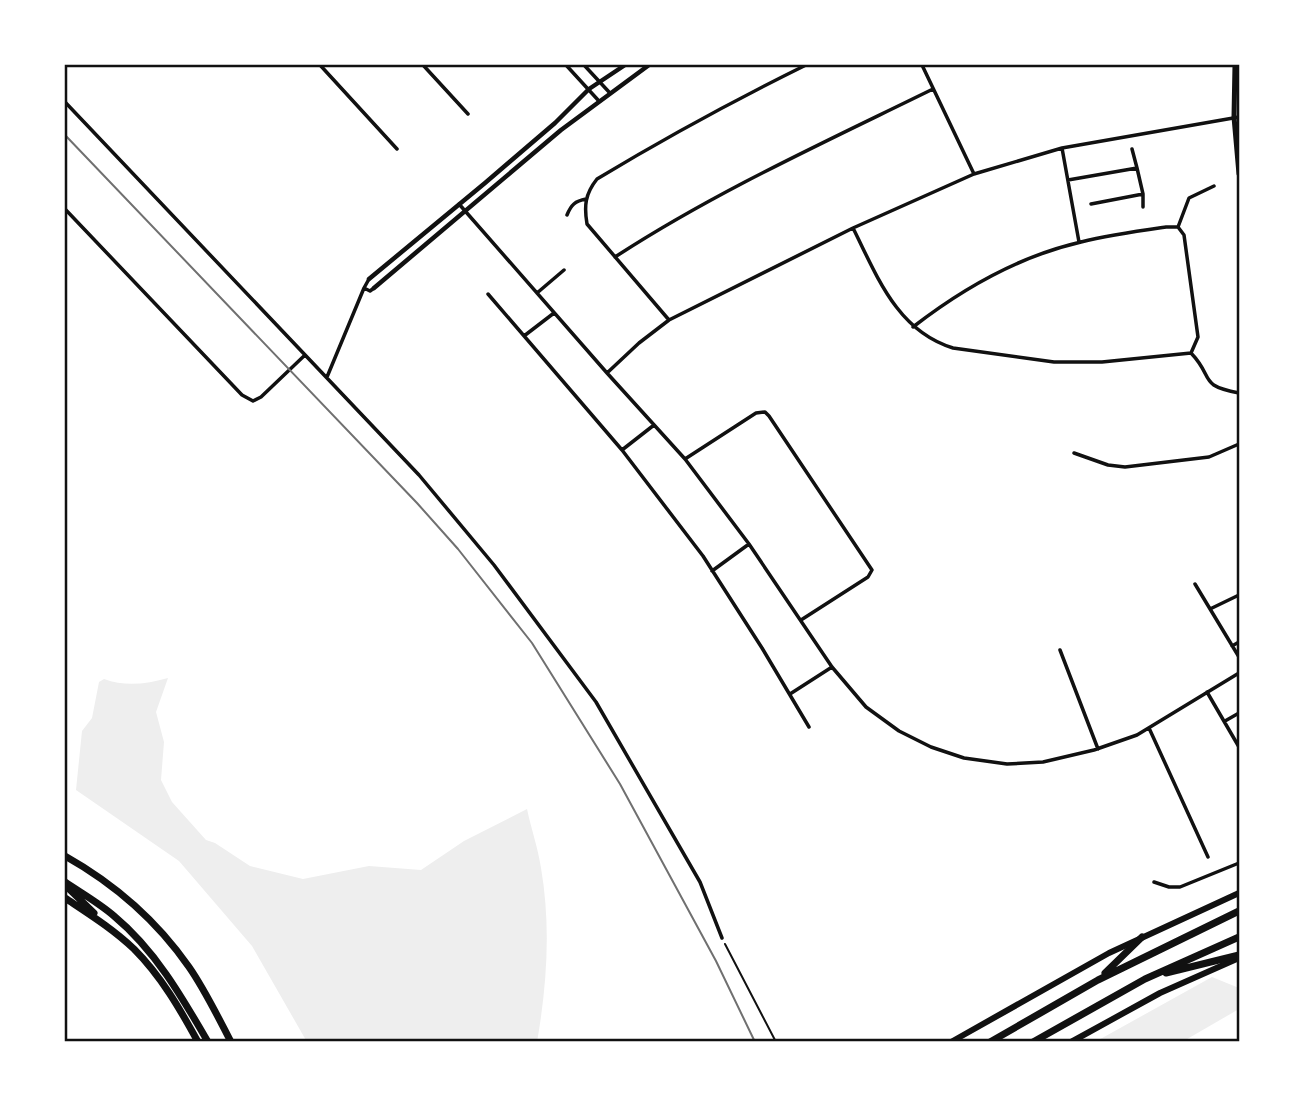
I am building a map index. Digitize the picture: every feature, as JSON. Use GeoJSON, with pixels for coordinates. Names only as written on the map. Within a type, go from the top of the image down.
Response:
{"type":"FeatureCollection","features":[{"type":"Feature","properties":{"kind":"highway"},"geometry":{"type":"LineString","coordinates":[[65,856],[116,889],[169,942],[189,967],[231,1042]]}},
{"type":"Feature","properties":{"kind":"highway"},"geometry":{"type":"LineString","coordinates":[[65,883],[135,950],[165,986],[198,1042]]}},
{"type":"Feature","properties":{"kind":"highway"},"geometry":{"type":"LineString","coordinates":[[65,883],[114,916],[139,941],[181,996],[208,1042]]}},
{"type":"Feature","properties":{"kind":"highway"},"geometry":{"type":"LineString","coordinates":[[951,1042],[1142,937],[1239,893]]}},
{"type":"Feature","properties":{"kind":"highway"},"geometry":{"type":"LineString","coordinates":[[65,898],[106,925]]}},
{"type":"Feature","properties":{"kind":"highway"},"geometry":{"type":"LineString","coordinates":[[990,1042],[1098,980],[1239,911]]}},
{"type":"Feature","properties":{"kind":"highway"},"geometry":{"type":"LineString","coordinates":[[1098,980],[1142,937]]}},
{"type":"Feature","properties":{"kind":"highway"},"geometry":{"type":"LineString","coordinates":[[1033,1042],[1145,979],[1239,937]]}},
{"type":"Feature","properties":{"kind":"highway"},"geometry":{"type":"LineString","coordinates":[[1145,979],[1239,956]]}},
{"type":"Feature","properties":{"kind":"highway"},"geometry":{"type":"LineString","coordinates":[[1071,1042],[1160,993],[1239,956]]}},
{"type":"Feature","properties":{"kind":"main road"},"geometry":{"type":"LineString","coordinates":[[1234,65],[1239,174]]}},
{"type":"Feature","properties":{"kind":"street"},"geometry":{"type":"LineString","coordinates":[[320,65],[397,149]]}},
{"type":"Feature","properties":{"kind":"street"},"geometry":{"type":"LineString","coordinates":[[423,65],[468,114]]}},
{"type":"Feature","properties":{"kind":"street"},"geometry":{"type":"LineString","coordinates":[[566,65],[598,100]]}},
{"type":"Feature","properties":{"kind":"street"},"geometry":{"type":"LineString","coordinates":[[584,65],[609,92]]}},
{"type":"Feature","properties":{"kind":"street"},"geometry":{"type":"LineString","coordinates":[[327,378],[369,279],[555,123],[589,89],[625,65]]}},
{"type":"Feature","properties":{"kind":"street"},"geometry":{"type":"LineString","coordinates":[[364,288],[370,291],[374,288],[598,100],[649,65]]}},
{"type":"Feature","properties":{"kind":"street"},"geometry":{"type":"LineString","coordinates":[[669,320],[587,224],[584,206],[591,186],[597,179],[730,102],[806,65]]}},
{"type":"Feature","properties":{"kind":"street"},"geometry":{"type":"LineString","coordinates":[[922,65],[974,174]]}},
{"type":"Feature","properties":{"kind":"street"},"geometry":{"type":"LineString","coordinates":[[614,257],[736,185],[933,89]]}},
{"type":"Feature","properties":{"kind":"street"},"geometry":{"type":"LineString","coordinates":[[65,102],[419,474],[494,565],[596,702],[695,873],[722,938]]}},
{"type":"Feature","properties":{"kind":"street"},"geometry":{"type":"LineString","coordinates":[[607,373],[669,320],[853,228],[974,174],[1062,148],[1237,117]]}},
{"type":"Feature","properties":{"kind":"street"},"geometry":{"type":"LineString","coordinates":[[1062,148],[1079,242]]}},
{"type":"Feature","properties":{"kind":"street"},"geometry":{"type":"LineString","coordinates":[[1132,149],[1143,194],[1143,207]]}},
{"type":"Feature","properties":{"kind":"street"},"geometry":{"type":"LineString","coordinates":[[1068,180],[1137,168]]}},
{"type":"Feature","properties":{"kind":"street"},"geometry":{"type":"LineString","coordinates":[[1178,227],[1189,198],[1213,186]]}},
{"type":"Feature","properties":{"kind":"street"},"geometry":{"type":"LineString","coordinates":[[1091,204],[1143,194]]}},
{"type":"Feature","properties":{"kind":"street"},"geometry":{"type":"LineString","coordinates":[[567,215],[576,201],[586,199]]}},
{"type":"Feature","properties":{"kind":"street"},"geometry":{"type":"LineString","coordinates":[[459,204],[685,459],[749,544],[832,667],[866,707],[899,731],[931,747],[964,758],[1007,764],[1043,762],[1098,749],[1137,735],[1239,673]]}},
{"type":"Feature","properties":{"kind":"street"},"geometry":{"type":"LineString","coordinates":[[65,209],[242,395],[253,401],[305,355]]}},
{"type":"Feature","properties":{"kind":"street"},"geometry":{"type":"LineString","coordinates":[[913,327],[942,304],[1022,262],[1079,242],[1178,227]]}},
{"type":"Feature","properties":{"kind":"street"},"geometry":{"type":"LineString","coordinates":[[1178,227],[1184,235],[1198,337],[1191,353]]}},
{"type":"Feature","properties":{"kind":"street"},"geometry":{"type":"LineString","coordinates":[[853,228],[883,287],[902,316],[913,327],[940,344],[1039,360],[1102,362],[1191,353]]}},
{"type":"Feature","properties":{"kind":"street"},"geometry":{"type":"LineString","coordinates":[[537,293],[564,270]]}},
{"type":"Feature","properties":{"kind":"street"},"geometry":{"type":"LineString","coordinates":[[488,294],[622,450],[712,571],[809,727]]}},
{"type":"Feature","properties":{"kind":"street"},"geometry":{"type":"LineString","coordinates":[[524,337],[554,313]]}},
{"type":"Feature","properties":{"kind":"street"},"geometry":{"type":"LineString","coordinates":[[1191,353],[1213,386],[1239,393]]}},
{"type":"Feature","properties":{"kind":"street"},"geometry":{"type":"LineString","coordinates":[[685,459],[761,411],[769,416],[872,570],[868,577],[801,620]]}},
{"type":"Feature","properties":{"kind":"street"},"geometry":{"type":"LineString","coordinates":[[622,450],[654,425]]}},
{"type":"Feature","properties":{"kind":"street"},"geometry":{"type":"LineString","coordinates":[[1074,453],[1108,465],[1125,467],[1209,457],[1239,444]]}},
{"type":"Feature","properties":{"kind":"street"},"geometry":{"type":"LineString","coordinates":[[712,571],[749,544]]}},
{"type":"Feature","properties":{"kind":"street"},"geometry":{"type":"LineString","coordinates":[[1195,584],[1239,657]]}},
{"type":"Feature","properties":{"kind":"street"},"geometry":{"type":"LineString","coordinates":[[1210,609],[1239,595]]}},
{"type":"Feature","properties":{"kind":"street"},"geometry":{"type":"LineString","coordinates":[[1233,646],[1239,642]]}},
{"type":"Feature","properties":{"kind":"street"},"geometry":{"type":"LineString","coordinates":[[1060,650],[1098,749]]}},
{"type":"Feature","properties":{"kind":"street"},"geometry":{"type":"LineString","coordinates":[[790,694],[832,667]]}},
{"type":"Feature","properties":{"kind":"street"},"geometry":{"type":"LineString","coordinates":[[1207,692],[1239,747]]}},
{"type":"Feature","properties":{"kind":"street"},"geometry":{"type":"LineString","coordinates":[[1225,721],[1239,713]]}},
{"type":"Feature","properties":{"kind":"street"},"geometry":{"type":"LineString","coordinates":[[1149,727],[1208,857]]}},
{"type":"Feature","properties":{"kind":"street"},"geometry":{"type":"LineString","coordinates":[[1154,882],[1180,887],[1239,863]]}},
{"type":"Feature","properties":{"kind":"path"},"geometry":{"type":"LineString","coordinates":[[722,938],[776,1042]]}},
{"type":"Feature","properties":{"kind":"shaded area"},"geometry":{"type":"Polygon","coordinates":[[[168,678],[156,712],[164,742],[161,780],[172,802],[206,840],[250,866],[303,879],[369,866],[421,870],[464,841],[527,809],[540,861],[547,934],[537,1042],[307,1042],[252,946],[179,861],[76,790],[82,731],[92,718],[99,682],[104,679],[136,684],[168,678]]]}},
{"type":"Feature","properties":{"kind":"shaded area"},"geometry":{"type":"Polygon","coordinates":[[[1212,977],[1239,988],[1239,1009],[1182,1042],[1095,1042],[1212,977]]]}},
{"type":"Feature","properties":{"kind":"tram line"},"geometry":{"type":"LineString","coordinates":[[65,135],[417,503],[458,549],[532,643],[620,784],[716,961],[755,1042]]}}]}
